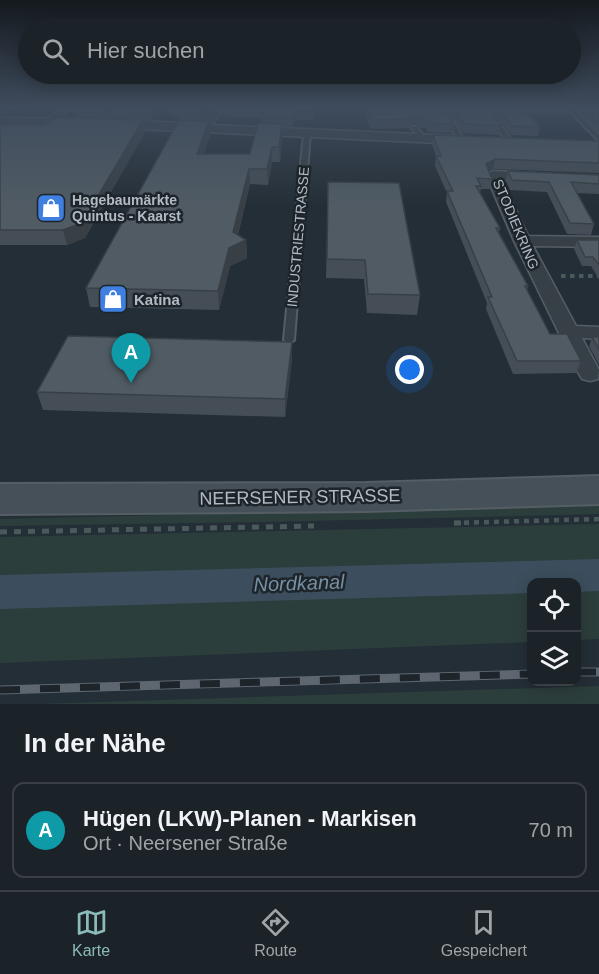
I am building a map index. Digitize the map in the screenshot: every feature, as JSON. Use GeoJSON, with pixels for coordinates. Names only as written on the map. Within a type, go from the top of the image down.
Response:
{"type":"FeatureCollection","features":[{"type":"Feature","properties":{"kind":"main road","name":"NEERSENER STRASSE"},"geometry":{"type":"LineString","coordinates":[[0,499],[366,497],[599,490]]}},
{"type":"Feature","properties":{"kind":"street"},"geometry":{"type":"LineString","coordinates":[[442,140],[466,141]]}},
{"type":"Feature","properties":{"kind":"street"},"geometry":{"type":"LineString","coordinates":[[490,142],[516,143]]}},
{"type":"Feature","properties":{"kind":"street","name":"STODIEKRING"},"geometry":{"type":"LineString","coordinates":[[552,177],[493,175],[538,275],[590,374]]}},
{"type":"Feature","properties":{"kind":"street"},"geometry":{"type":"LineString","coordinates":[[522,241],[599,242]]}},
{"type":"Feature","properties":{"kind":"street"},"geometry":{"type":"LineString","coordinates":[[569,333],[599,333]]}},
{"type":"Feature","properties":{"kind":"lane","name":"INDUSTRIESTRASSE"},"geometry":{"type":"LineString","coordinates":[[289,340],[306,140]]}},
{"type":"Feature","properties":{"kind":"lane"},"geometry":{"type":"LineString","coordinates":[[513,140],[516,143]]}},
{"type":"Feature","properties":{"kind":"path"},"geometry":{"type":"LineString","coordinates":[[538,275],[599,276]]}},
{"type":"Feature","properties":{"kind":"path"},"geometry":{"type":"LineString","coordinates":[[453,523],[599,519]]}},
{"type":"Feature","properties":{"kind":"path"},"geometry":{"type":"LineString","coordinates":[[0,532],[323,525]]}},
{"type":"Feature","properties":{"kind":"shaded area"},"geometry":{"type":"Polygon","coordinates":[[[599,505],[599,514],[0,526],[0,519],[599,505]]]}},
{"type":"Feature","properties":{"kind":"shaded area"},"geometry":{"type":"Polygon","coordinates":[[[599,524],[599,639],[581,640],[581,578],[527,578],[527,642],[0,663],[0,537],[599,524]]]}},
{"type":"Feature","properties":{"kind":"shaded area"},"geometry":{"type":"Polygon","coordinates":[[[599,686],[599,704],[39,704],[599,686]]]}},
{"type":"Feature","properties":{"kind":"building","name":"Hagebaumärkte Quintus - Kaarst"},"geometry":{"type":"Polygon","coordinates":[[[0,140],[131,140],[82,223],[63,230],[0,230],[0,140]]]}},
{"type":"Feature","properties":{"kind":"building"},"geometry":{"type":"Polygon","coordinates":[[[168,140],[202,140],[197,154],[250,154],[254,140],[280,140],[279,147],[272,147],[267,169],[249,169],[233,232],[246,240],[229,248],[218,291],[86,288],[168,140]]]}},
{"type":"Feature","properties":{"kind":"building"},"geometry":{"type":"Polygon","coordinates":[[[435,140],[599,141],[599,163],[495,159],[486,164],[492,179],[477,178],[481,186],[476,186],[500,228],[496,228],[528,286],[525,286],[550,334],[567,334],[581,361],[517,361],[488,297],[492,297],[447,191],[453,191],[436,156],[441,156],[435,140]]]}},
{"type":"Feature","properties":{"kind":"building"},"geometry":{"type":"Polygon","coordinates":[[[508,171],[599,175],[599,184],[571,182],[594,224],[570,223],[549,182],[512,180],[508,171]]]}},
{"type":"Feature","properties":{"kind":"building"},"geometry":{"type":"Polygon","coordinates":[[[328,182],[399,183],[420,295],[368,294],[365,260],[327,259],[328,182]]]}},
{"type":"Feature","properties":{"kind":"building"},"geometry":{"type":"Polygon","coordinates":[[[577,240],[599,240],[599,265],[593,257],[585,257],[577,240]]]}},
{"type":"Feature","properties":{"kind":"building"},"geometry":{"type":"Polygon","coordinates":[[[68,336],[292,342],[285,399],[37,392],[68,336]]]}},
{"type":"Feature","properties":{"kind":"building"},"geometry":{"type":"Polygon","coordinates":[[[592,337],[599,337],[599,349],[592,337]]]}},
{"type":"Feature","properties":{"kind":"waterway","name":"Nordkanal"},"geometry":{"type":"LineString","coordinates":[[0,592],[599,575]]}},
{"type":"Feature","properties":{"kind":"railway"},"geometry":{"type":"LineString","coordinates":[[581,672],[599,672]]}},
{"type":"Feature","properties":{"kind":"railway"},"geometry":{"type":"LineString","coordinates":[[0,690],[527,674]]}},
{"type":"Feature","properties":{"kind":"place","name":"Hagebaumärkte Quintus - Kaarst"},"geometry":{"type":"Point","coordinates":[51,208]}},
{"type":"Feature","properties":{"kind":"place","name":"Katina"},"geometry":{"type":"Point","coordinates":[113,299]}},
{"type":"Feature","properties":{"kind":"place","name":"Hügen (LKW)-Planen - Markisen"},"geometry":{"type":"Point","coordinates":[131,383]}}]}
